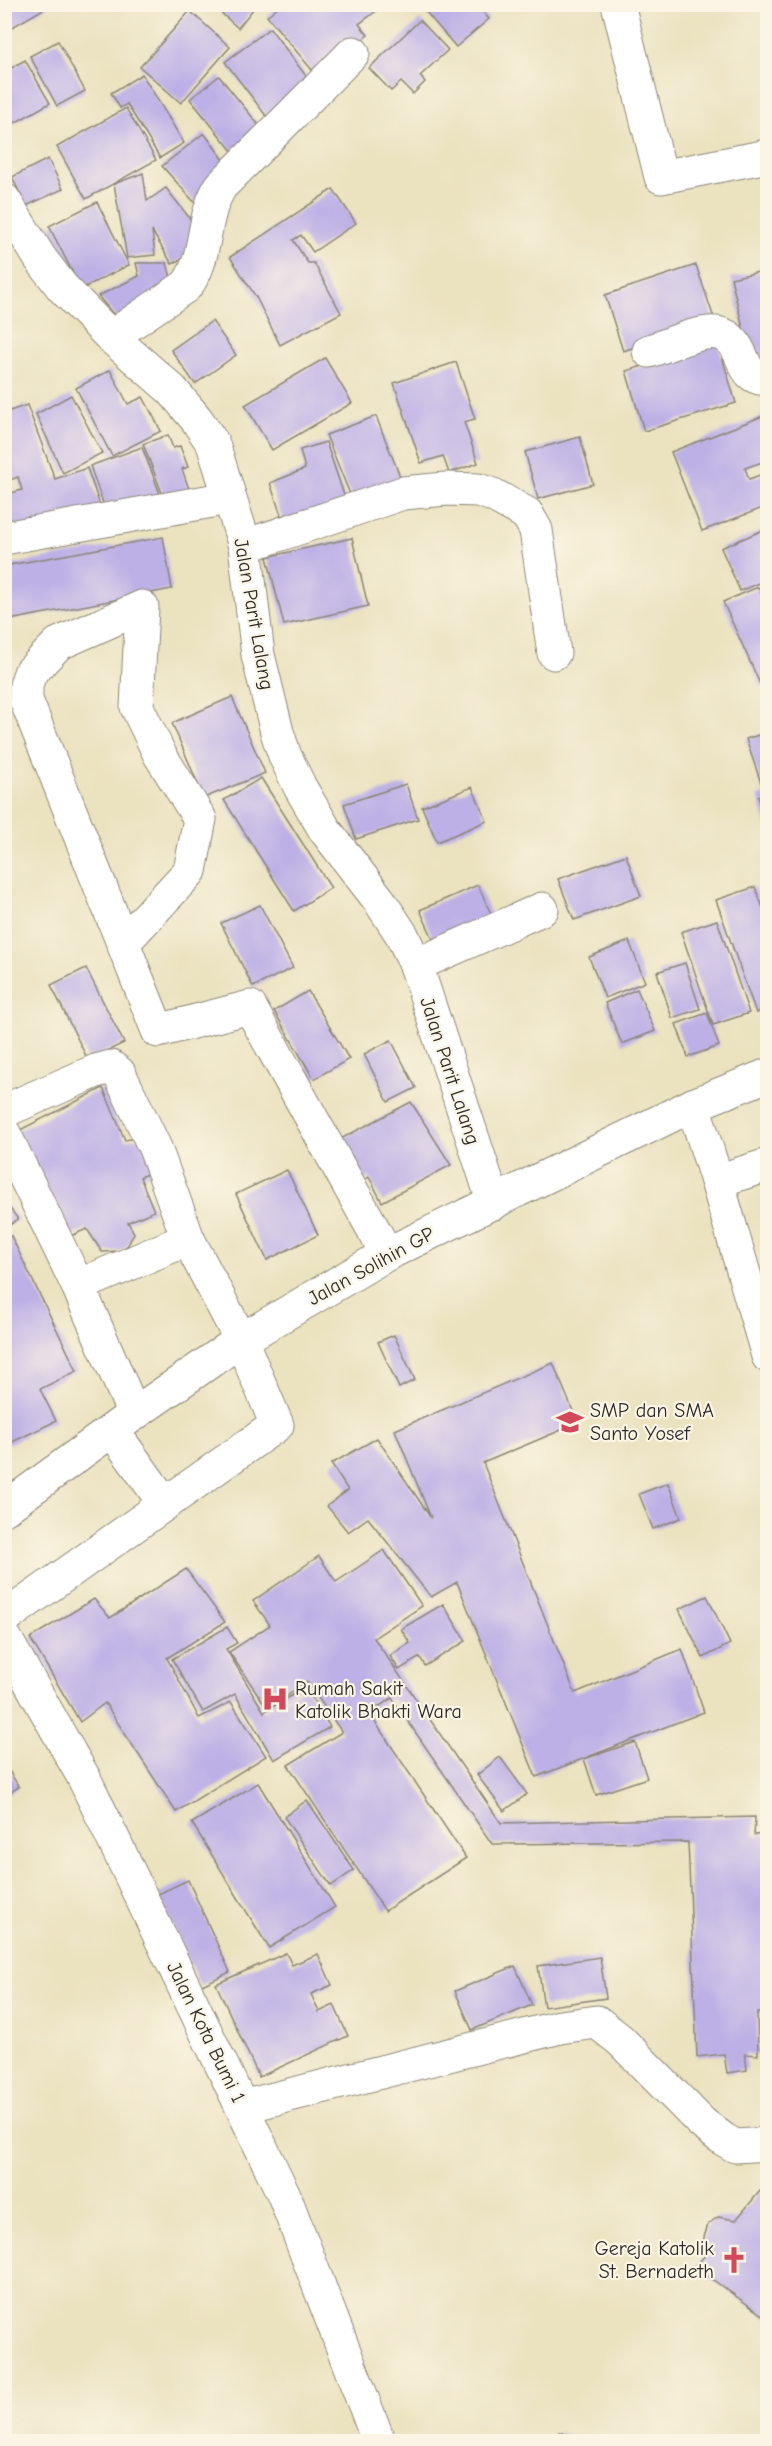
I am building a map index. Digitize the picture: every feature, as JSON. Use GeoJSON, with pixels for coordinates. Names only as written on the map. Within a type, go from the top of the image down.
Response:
{"type":"FeatureCollection","features":[{"type":"Feature","properties":{"kind":"street"},"geometry":{"type":"LineString","coordinates":[[628,6],[661,177],[768,156]]}},
{"type":"Feature","properties":{"kind":"street"},"geometry":{"type":"LineString","coordinates":[[111,337],[186,286],[195,275],[209,211],[220,186],[353,53]]}},
{"type":"Feature","properties":{"kind":"street","name":"Jalan Parit Lalang"},"geometry":{"type":"LineString","coordinates":[[6,207],[62,287],[111,337],[172,390],[213,444],[245,546],[258,655],[285,756],[325,830],[379,900],[402,935],[416,965],[494,1203]]}},
{"type":"Feature","properties":{"kind":"street"},"geometry":{"type":"LineString","coordinates":[[649,351],[704,334],[719,333],[736,344],[751,375],[759,379],[768,378]]}},
{"type":"Feature","properties":{"kind":"street"},"geometry":{"type":"LineString","coordinates":[[245,546],[403,493],[446,489],[478,490],[493,495],[527,514],[536,530],[554,653]]}},
{"type":"Feature","properties":{"kind":"street"},"geometry":{"type":"LineString","coordinates":[[4,538],[230,498]]}},
{"type":"Feature","properties":{"kind":"street"},"geometry":{"type":"LineString","coordinates":[[123,944],[190,871],[200,819],[160,755],[137,707],[142,607],[58,644],[37,663],[30,673],[26,684],[26,700],[45,753],[158,1030],[250,1007],[387,1254]]}},
{"type":"Feature","properties":{"kind":"street"},"geometry":{"type":"LineString","coordinates":[[416,965],[542,909]]}},
{"type":"Feature","properties":{"kind":"street"},"geometry":{"type":"LineString","coordinates":[[4,1111],[111,1067],[119,1073],[155,1148],[188,1239],[241,1340],[277,1425],[4,1618]]}},
{"type":"Feature","properties":{"kind":"street","name":"Jalan Solihin GP"},"geometry":{"type":"LineString","coordinates":[[4,1509],[241,1340],[387,1254],[693,1105],[768,1075]]}},
{"type":"Feature","properties":{"kind":"street"},"geometry":{"type":"LineString","coordinates":[[693,1105],[768,1356]]}},
{"type":"Feature","properties":{"kind":"street"},"geometry":{"type":"LineString","coordinates":[[4,1133],[78,1286],[123,1422],[165,1504]]}},
{"type":"Feature","properties":{"kind":"street"},"geometry":{"type":"LineString","coordinates":[[717,1181],[768,1165]]}},
{"type":"Feature","properties":{"kind":"street"},"geometry":{"type":"LineString","coordinates":[[78,1286],[188,1239]]}},
{"type":"Feature","properties":{"kind":"street","name":"Jalan Kota Bumi 1"},"geometry":{"type":"LineString","coordinates":[[4,1636],[84,1778],[284,2195],[379,2442]]}},
{"type":"Feature","properties":{"kind":"street"},"geometry":{"type":"LineString","coordinates":[[242,2107],[560,2026],[597,2022],[620,2040],[702,2124],[723,2139],[735,2146],[768,2144]]}},
{"type":"Feature","properties":{"kind":"building"},"geometry":{"type":"Polygon","coordinates":[[[4,4],[45,4],[47,7],[4,32],[4,4]]]}},
{"type":"Feature","properties":{"kind":"building"},"geometry":{"type":"Polygon","coordinates":[[[211,4],[257,4],[238,28],[211,4]]]}},
{"type":"Feature","properties":{"kind":"building"},"geometry":{"type":"Polygon","coordinates":[[[281,4],[381,4],[383,6],[359,24],[368,35],[336,60],[332,54],[312,70],[267,16],[281,4]]]}},
{"type":"Feature","properties":{"kind":"building"},"geometry":{"type":"Polygon","coordinates":[[[419,4],[476,4],[489,19],[456,47],[419,4]]]}},
{"type":"Feature","properties":{"kind":"building"},"geometry":{"type":"Polygon","coordinates":[[[190,11],[230,47],[181,103],[140,67],[190,11]]]}},
{"type":"Feature","properties":{"kind":"building"},"geometry":{"type":"Polygon","coordinates":[[[420,20],[448,50],[420,76],[425,82],[413,94],[401,82],[391,91],[369,68],[420,20]]]}},
{"type":"Feature","properties":{"kind":"building"},"geometry":{"type":"Polygon","coordinates":[[[270,28],[315,88],[270,121],[225,62],[270,28]]]}},
{"type":"Feature","properties":{"kind":"building"},"geometry":{"type":"Polygon","coordinates":[[[58,41],[85,91],[57,106],[30,56],[58,41]]]}},
{"type":"Feature","properties":{"kind":"building"},"geometry":{"type":"Polygon","coordinates":[[[25,60],[50,103],[4,129],[4,72],[25,60]]]}},
{"type":"Feature","properties":{"kind":"building"},"geometry":{"type":"Polygon","coordinates":[[[142,74],[184,143],[160,158],[127,104],[120,108],[111,93],[142,74]]]}},
{"type":"Feature","properties":{"kind":"building"},"geometry":{"type":"Polygon","coordinates":[[[219,76],[266,134],[237,157],[190,99],[219,76]]]}},
{"type":"Feature","properties":{"kind":"building"},"geometry":{"type":"Polygon","coordinates":[[[126,108],[156,160],[86,199],[57,147],[126,108]]]}},
{"type":"Feature","properties":{"kind":"building"},"geometry":{"type":"Polygon","coordinates":[[[204,133],[233,172],[196,204],[162,166],[204,133]]]}},
{"type":"Feature","properties":{"kind":"building"},"geometry":{"type":"Polygon","coordinates":[[[48,159],[63,189],[26,206],[12,177],[48,159]]]}},
{"type":"Feature","properties":{"kind":"building"},"geometry":{"type":"Polygon","coordinates":[[[143,173],[147,201],[166,188],[202,234],[200,249],[172,264],[152,231],[155,255],[127,258],[114,184],[143,173]]]}},
{"type":"Feature","properties":{"kind":"building"},"geometry":{"type":"Polygon","coordinates":[[[333,189],[356,223],[313,252],[301,235],[293,240],[308,263],[314,263],[341,313],[280,345],[256,297],[230,257],[333,189]]]}},
{"type":"Feature","properties":{"kind":"building"},"geometry":{"type":"Polygon","coordinates":[[[97,202],[129,265],[81,289],[49,226],[97,202]]]}},
{"type":"Feature","properties":{"kind":"building"},"geometry":{"type":"Polygon","coordinates":[[[136,263],[167,263],[174,289],[123,326],[98,296],[139,276],[136,263]]]}},
{"type":"Feature","properties":{"kind":"building"},"geometry":{"type":"Polygon","coordinates":[[[696,265],[715,321],[623,351],[605,295],[696,265]]]}},
{"type":"Feature","properties":{"kind":"building"},"geometry":{"type":"Polygon","coordinates":[[[768,270],[768,371],[754,374],[731,278],[768,270]]]}},
{"type":"Feature","properties":{"kind":"building"},"geometry":{"type":"Polygon","coordinates":[[[212,321],[236,355],[195,384],[171,350],[212,321]]]}},
{"type":"Feature","properties":{"kind":"building"},"geometry":{"type":"Polygon","coordinates":[[[718,344],[736,403],[644,431],[626,371],[718,344]]]}},
{"type":"Feature","properties":{"kind":"building"},"geometry":{"type":"Polygon","coordinates":[[[325,358],[352,403],[272,450],[245,405],[325,358]]]}},
{"type":"Feature","properties":{"kind":"building"},"geometry":{"type":"Polygon","coordinates":[[[456,362],[475,419],[464,422],[478,463],[449,473],[443,456],[421,463],[394,383],[456,362]]]}},
{"type":"Feature","properties":{"kind":"building"},"geometry":{"type":"Polygon","coordinates":[[[110,370],[128,404],[143,397],[161,431],[112,456],[76,388],[110,370]]]}},
{"type":"Feature","properties":{"kind":"building"},"geometry":{"type":"Polygon","coordinates":[[[71,395],[102,453],[63,473],[36,414],[71,395]]]}},
{"type":"Feature","properties":{"kind":"building"},"geometry":{"type":"Polygon","coordinates":[[[27,405],[55,479],[87,468],[103,514],[4,533],[4,495],[22,490],[18,477],[4,482],[4,413],[27,405]]]}},
{"type":"Feature","properties":{"kind":"building"},"geometry":{"type":"Polygon","coordinates":[[[376,416],[403,484],[354,504],[326,435],[376,416]]]}},
{"type":"Feature","properties":{"kind":"building"},"geometry":{"type":"Polygon","coordinates":[[[763,416],[768,426],[768,460],[745,468],[749,479],[768,472],[768,506],[702,531],[671,452],[763,416]]]}},
{"type":"Feature","properties":{"kind":"building"},"geometry":{"type":"Polygon","coordinates":[[[168,435],[173,448],[180,446],[188,467],[182,469],[189,489],[164,498],[143,444],[168,435]]]}},
{"type":"Feature","properties":{"kind":"building"},"geometry":{"type":"Polygon","coordinates":[[[580,437],[593,484],[538,499],[525,452],[580,437]]]}},
{"type":"Feature","properties":{"kind":"building"},"geometry":{"type":"Polygon","coordinates":[[[326,442],[346,501],[283,521],[270,483],[305,469],[300,450],[326,442]]]}},
{"type":"Feature","properties":{"kind":"building"},"geometry":{"type":"Polygon","coordinates":[[[142,447],[162,499],[107,514],[90,466],[142,447]]]}},
{"type":"Feature","properties":{"kind":"building"},"geometry":{"type":"Polygon","coordinates":[[[768,528],[768,579],[740,591],[721,548],[768,528]]]}},
{"type":"Feature","properties":{"kind":"building"},"geometry":{"type":"Polygon","coordinates":[[[163,537],[172,589],[4,621],[4,566],[163,537]]]}},
{"type":"Feature","properties":{"kind":"building"},"geometry":{"type":"Polygon","coordinates":[[[352,538],[368,606],[284,625],[267,557],[352,538]]]}},
{"type":"Feature","properties":{"kind":"building"},"geometry":{"type":"Polygon","coordinates":[[[758,587],[768,608],[768,683],[761,686],[723,602],[758,587]]]}},
{"type":"Feature","properties":{"kind":"building"},"geometry":{"type":"Polygon","coordinates":[[[232,697],[265,773],[204,798],[172,723],[232,697]]]}},
{"type":"Feature","properties":{"kind":"building"},"geometry":{"type":"Polygon","coordinates":[[[768,732],[768,787],[763,789],[746,739],[768,732]]]}},
{"type":"Feature","properties":{"kind":"building"},"geometry":{"type":"Polygon","coordinates":[[[261,778],[331,888],[294,911],[224,800],[261,778]]]}},
{"type":"Feature","properties":{"kind":"building"},"geometry":{"type":"Polygon","coordinates":[[[406,784],[418,819],[356,839],[344,804],[406,784]]]}},
{"type":"Feature","properties":{"kind":"building"},"geometry":{"type":"Polygon","coordinates":[[[472,787],[487,821],[437,842],[422,807],[472,787]]]}},
{"type":"Feature","properties":{"kind":"building"},"geometry":{"type":"Polygon","coordinates":[[[768,793],[768,826],[767,826],[758,796],[768,793]]]}},
{"type":"Feature","properties":{"kind":"building"},"geometry":{"type":"Polygon","coordinates":[[[626,855],[641,896],[574,920],[558,879],[626,855]]]}},
{"type":"Feature","properties":{"kind":"building"},"geometry":{"type":"Polygon","coordinates":[[[478,885],[496,925],[438,950],[420,910],[478,885]]]}},
{"type":"Feature","properties":{"kind":"building"},"geometry":{"type":"Polygon","coordinates":[[[755,887],[768,921],[768,1009],[756,1013],[716,900],[755,887]]]}},
{"type":"Feature","properties":{"kind":"building"},"geometry":{"type":"Polygon","coordinates":[[[260,905],[293,968],[253,987],[221,923],[260,905]]]}},
{"type":"Feature","properties":{"kind":"building"},"geometry":{"type":"Polygon","coordinates":[[[717,920],[749,1013],[713,1025],[681,932],[717,920]]]}},
{"type":"Feature","properties":{"kind":"building"},"geometry":{"type":"Polygon","coordinates":[[[629,941],[645,982],[605,998],[589,957],[629,941]]]}},
{"type":"Feature","properties":{"kind":"building"},"geometry":{"type":"Polygon","coordinates":[[[685,963],[700,1009],[672,1018],[657,972],[685,963]]]}},
{"type":"Feature","properties":{"kind":"building"},"geometry":{"type":"Polygon","coordinates":[[[86,968],[124,1043],[88,1060],[51,985],[86,968]]]}},
{"type":"Feature","properties":{"kind":"building"},"geometry":{"type":"Polygon","coordinates":[[[637,989],[655,1031],[622,1044],[605,1003],[637,989]]]}},
{"type":"Feature","properties":{"kind":"building"},"geometry":{"type":"Polygon","coordinates":[[[308,991],[349,1059],[314,1079],[274,1011],[308,991]]]}},
{"type":"Feature","properties":{"kind":"building"},"geometry":{"type":"Polygon","coordinates":[[[707,1013],[719,1046],[688,1057],[676,1024],[707,1013]]]}},
{"type":"Feature","properties":{"kind":"building"},"geometry":{"type":"Polygon","coordinates":[[[391,1040],[416,1088],[388,1102],[364,1054],[391,1040]]]}},
{"type":"Feature","properties":{"kind":"building"},"geometry":{"type":"Polygon","coordinates":[[[103,1088],[125,1140],[143,1137],[157,1170],[140,1177],[154,1211],[128,1222],[134,1233],[128,1245],[120,1251],[102,1252],[87,1229],[61,1240],[10,1135],[103,1088]]]}},
{"type":"Feature","properties":{"kind":"building"},"geometry":{"type":"Polygon","coordinates":[[[411,1102],[451,1165],[382,1202],[369,1177],[353,1187],[329,1145],[411,1102]]]}},
{"type":"Feature","properties":{"kind":"building"},"geometry":{"type":"Polygon","coordinates":[[[287,1170],[318,1235],[267,1260],[236,1194],[287,1170]]]}},
{"type":"Feature","properties":{"kind":"building"},"geometry":{"type":"Polygon","coordinates":[[[4,1201],[18,1219],[4,1229],[4,1201]]]}},
{"type":"Feature","properties":{"kind":"building"},"geometry":{"type":"Polygon","coordinates":[[[11,1236],[77,1371],[40,1389],[56,1421],[4,1446],[4,1239],[11,1236]]]}},
{"type":"Feature","properties":{"kind":"building"},"geometry":{"type":"Polygon","coordinates":[[[394,1335],[415,1380],[399,1388],[378,1342],[394,1335]]]}},
{"type":"Feature","properties":{"kind":"building"},"geometry":{"type":"Polygon","coordinates":[[[553,1363],[578,1423],[483,1463],[575,1693],[682,1649],[704,1712],[536,1777],[457,1582],[431,1597],[368,1518],[348,1532],[327,1506],[348,1490],[331,1464],[377,1438],[431,1518],[395,1430],[553,1363]]]}},
{"type":"Feature","properties":{"kind":"building"},"geometry":{"type":"Polygon","coordinates":[[[668,1483],[681,1518],[653,1529],[639,1494],[668,1483]]]}},
{"type":"Feature","properties":{"kind":"building"},"geometry":{"type":"Polygon","coordinates":[[[384,1550],[422,1606],[374,1638],[501,1823],[755,1817],[754,1835],[768,1834],[768,1852],[763,1853],[768,1874],[768,2013],[757,2013],[758,2055],[745,2054],[747,2070],[727,2073],[724,2054],[697,2057],[688,1842],[492,1844],[392,1698],[369,1713],[466,1858],[385,1911],[288,1765],[342,1732],[307,1682],[268,1709],[229,1652],[270,1625],[253,1601],[319,1556],[336,1582],[384,1550]]]}},
{"type":"Feature","properties":{"kind":"building"},"geometry":{"type":"Polygon","coordinates":[[[186,1569],[225,1622],[167,1658],[199,1718],[231,1702],[266,1756],[176,1812],[105,1703],[80,1722],[30,1638],[94,1599],[110,1618],[186,1569]]]}},
{"type":"Feature","properties":{"kind":"building"},"geometry":{"type":"Polygon","coordinates":[[[707,1596],[730,1644],[703,1658],[679,1609],[707,1596]]]}},
{"type":"Feature","properties":{"kind":"building"},"geometry":{"type":"Polygon","coordinates":[[[443,1604],[466,1641],[425,1666],[420,1657],[399,1670],[390,1656],[410,1643],[401,1629],[443,1604]]]}},
{"type":"Feature","properties":{"kind":"building"},"geometry":{"type":"Polygon","coordinates":[[[227,1627],[237,1643],[226,1649],[264,1712],[306,1687],[330,1727],[274,1760],[235,1694],[203,1712],[172,1659],[227,1627]]]}},
{"type":"Feature","properties":{"kind":"building"},"geometry":{"type":"Polygon","coordinates":[[[635,1742],[647,1778],[596,1795],[584,1759],[635,1742]]]}},
{"type":"Feature","properties":{"kind":"building"},"geometry":{"type":"Polygon","coordinates":[[[500,1757],[527,1794],[504,1811],[477,1775],[500,1757]]]}},
{"type":"Feature","properties":{"kind":"building"},"geometry":{"type":"Polygon","coordinates":[[[4,1763],[19,1787],[4,1796],[4,1763]]]}},
{"type":"Feature","properties":{"kind":"building"},"geometry":{"type":"Polygon","coordinates":[[[258,1783],[335,1907],[269,1948],[192,1823],[258,1783]]]}},
{"type":"Feature","properties":{"kind":"building"},"geometry":{"type":"Polygon","coordinates":[[[307,1800],[354,1870],[331,1886],[284,1817],[307,1800]]]}},
{"type":"Feature","properties":{"kind":"building"},"geometry":{"type":"Polygon","coordinates":[[[188,1880],[230,1972],[200,1986],[158,1894],[188,1880]]]}},
{"type":"Feature","properties":{"kind":"building"},"geometry":{"type":"Polygon","coordinates":[[[286,1953],[292,1965],[318,1954],[332,1985],[311,1994],[319,2012],[334,2005],[348,2036],[259,2077],[216,1984],[286,1953]]]}},
{"type":"Feature","properties":{"kind":"building"},"geometry":{"type":"Polygon","coordinates":[[[600,1957],[606,1998],[544,2007],[538,1966],[600,1957]]]}},
{"type":"Feature","properties":{"kind":"building"},"geometry":{"type":"Polygon","coordinates":[[[515,1966],[532,2005],[472,2030],[455,1991],[515,1966]]]}},
{"type":"Feature","properties":{"kind":"building"},"geometry":{"type":"Polygon","coordinates":[[[764,2018],[768,2018],[768,2070],[763,2070],[764,2018]]]}},
{"type":"Feature","properties":{"kind":"building","name":"Gereja Katolik St. Bernadeth"},"geometry":{"type":"Polygon","coordinates":[[[760,2191],[768,2197],[768,2319],[695,2267],[706,2254],[703,2241],[708,2224],[718,2217],[736,2220],[760,2191]]]}},
{"type":"Feature","properties":{"kind":"building"},"geometry":{"type":"Polygon","coordinates":[[[559,2432],[583,2441],[583,2442],[555,2442],[559,2432]]]}},
{"type":"Feature","properties":{"kind":"place","name":"SMP dan SMA Santo Yosef"},"geometry":{"type":"Point","coordinates":[570,1422]}},
{"type":"Feature","properties":{"kind":"place","name":"Rumah Sakit Katolik Bhakti Wara"},"geometry":{"type":"Point","coordinates":[275,1699]}},
{"type":"Feature","properties":{"kind":"place","name":"Gereja Katolik St. Bernadeth"},"geometry":{"type":"Point","coordinates":[734,2260]}}]}
